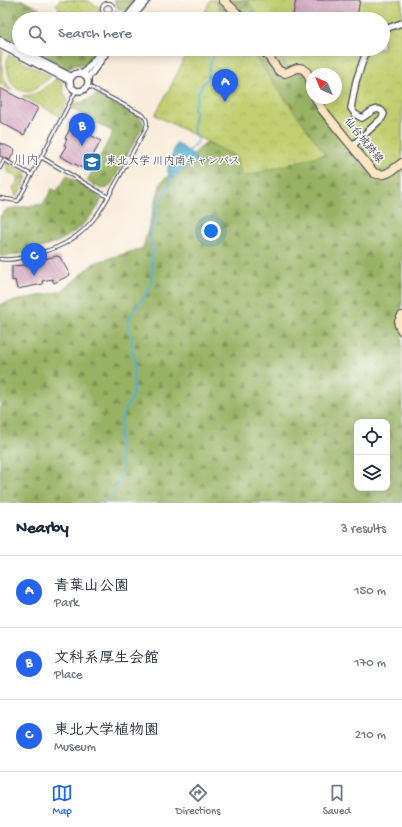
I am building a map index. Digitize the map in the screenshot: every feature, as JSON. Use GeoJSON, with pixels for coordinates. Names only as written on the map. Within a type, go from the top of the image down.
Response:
{"type":"FeatureCollection","features":[{"type":"Feature","properties":{"kind":"street"},"geometry":{"type":"LineString","coordinates":[[131,12],[141,0]]}},
{"type":"Feature","properties":{"kind":"street"},"geometry":{"type":"LineString","coordinates":[[138,12],[147,0]]}},
{"type":"Feature","properties":{"kind":"street"},"geometry":{"type":"LineString","coordinates":[[223,0],[236,12]]}},
{"type":"Feature","properties":{"kind":"street"},"geometry":{"type":"LineString","coordinates":[[390,27],[402,23]]}},
{"type":"Feature","properties":{"kind":"street"},"geometry":{"type":"LineString","coordinates":[[0,40],[12,47]]}},
{"type":"Feature","properties":{"kind":"street"},"geometry":{"type":"LineString","coordinates":[[0,45],[12,51]]}},
{"type":"Feature","properties":{"kind":"street"},"geometry":{"type":"LineString","coordinates":[[23,56],[71,79]]}},
{"type":"Feature","properties":{"kind":"street"},"geometry":{"type":"LineString","coordinates":[[29,56],[71,79]]}},
{"type":"Feature","properties":{"kind":"street"},"geometry":{"type":"LineString","coordinates":[[86,76],[79,73],[76,74],[71,79],[70,86],[72,89],[81,92],[84,91],[88,86],[86,76],[99,56]]}},
{"type":"Feature","properties":{"kind":"street"},"geometry":{"type":"LineString","coordinates":[[86,76],[103,56]]}},
{"type":"Feature","properties":{"kind":"street"},"geometry":{"type":"LineString","coordinates":[[268,56],[279,70],[285,73],[298,68],[306,71]]}},
{"type":"Feature","properties":{"kind":"street"},"geometry":{"type":"LineString","coordinates":[[352,146],[382,118],[384,114],[379,109],[376,109],[362,118],[354,114],[351,108],[356,81],[365,56]]}},
{"type":"Feature","properties":{"kind":"street","name":"仙台城跡線"},"geometry":{"type":"LineString","coordinates":[[319,104],[374,173],[382,175],[402,163]]}},
{"type":"Feature","properties":{"kind":"street"},"geometry":{"type":"LineString","coordinates":[[402,316],[398,322],[402,331]]}},
{"type":"Feature","properties":{"kind":"lane"},"geometry":{"type":"LineString","coordinates":[[103,12],[102,8],[104,5],[111,2],[114,6],[114,12]]}},
{"type":"Feature","properties":{"kind":"lane"},"geometry":{"type":"LineString","coordinates":[[0,259],[4,260],[26,257],[53,249],[73,238],[89,225],[108,197],[146,128],[146,119],[142,115],[88,86]]}},
{"type":"Feature","properties":{"kind":"lane"},"geometry":{"type":"LineString","coordinates":[[0,198],[18,201],[76,91]]}},
{"type":"Feature","properties":{"kind":"lane"},"geometry":{"type":"LineString","coordinates":[[41,157],[108,197]]}},
{"type":"Feature","properties":{"kind":"lane"},"geometry":{"type":"LineString","coordinates":[[0,168],[4,160],[32,175]]}},
{"type":"Feature","properties":{"kind":"green space"},"geometry":{"type":"Polygon","coordinates":[[[0,0],[22,0],[45,12],[12,12],[12,41],[0,35],[0,0]]]}},
{"type":"Feature","properties":{"kind":"green space"},"geometry":{"type":"Polygon","coordinates":[[[59,0],[86,0],[99,7],[100,12],[64,12],[58,9],[59,7],[56,5],[59,0]]]}},
{"type":"Feature","properties":{"kind":"green space"},"geometry":{"type":"Polygon","coordinates":[[[114,0],[135,0],[127,10],[118,9],[114,0]]]}},
{"type":"Feature","properties":{"kind":"green space"},"geometry":{"type":"Polygon","coordinates":[[[210,0],[272,0],[293,12],[214,12],[210,0]]]}},
{"type":"Feature","properties":{"kind":"green space"},"geometry":{"type":"Polygon","coordinates":[[[210,0],[214,0],[223,12],[205,12],[210,0]]]}},
{"type":"Feature","properties":{"kind":"green space"},"geometry":{"type":"Polygon","coordinates":[[[248,0],[402,0],[402,160],[388,169],[382,170],[372,167],[327,112],[322,104],[342,104],[342,68],[306,68],[306,71],[288,68],[281,56],[390,56],[390,12],[255,12],[248,0]]]}},
{"type":"Feature","properties":{"kind":"green space"},"geometry":{"type":"Polygon","coordinates":[[[402,0],[402,503],[0,503],[0,304],[62,291],[94,263],[143,248],[161,182],[207,142],[247,153],[236,56],[390,56],[390,12],[402,0]]]}},
{"type":"Feature","properties":{"kind":"green space"},"geometry":{"type":"Polygon","coordinates":[[[0,50],[3,52],[2,67],[4,77],[12,91],[0,84],[0,50]]]}},
{"type":"Feature","properties":{"kind":"green space"},"geometry":{"type":"Polygon","coordinates":[[[8,55],[51,76],[33,89],[21,91],[12,84],[7,66],[8,55]]]}},
{"type":"Feature","properties":{"kind":"green space"},"geometry":{"type":"Polygon","coordinates":[[[42,56],[92,56],[85,65],[76,65],[68,69],[42,56]]]}},
{"type":"Feature","properties":{"kind":"green space"},"geometry":{"type":"Polygon","coordinates":[[[186,56],[254,56],[325,154],[242,177],[237,157],[155,115],[186,56]]]}},
{"type":"Feature","properties":{"kind":"green space"},"geometry":{"type":"Polygon","coordinates":[[[56,79],[62,82],[65,96],[68,100],[60,116],[22,96],[37,93],[56,79]]]}},
{"type":"Feature","properties":{"kind":"green space"},"geometry":{"type":"Polygon","coordinates":[[[96,95],[139,117],[143,124],[112,183],[109,187],[104,189],[87,181],[113,132],[71,108],[74,103],[84,102],[96,95]]]}},
{"type":"Feature","properties":{"kind":"green space"},"geometry":{"type":"Polygon","coordinates":[[[6,164],[26,173],[26,176],[17,178],[14,174],[9,173],[6,164]]]}},
{"type":"Feature","properties":{"kind":"green space"},"geometry":{"type":"Polygon","coordinates":[[[67,175],[97,195],[101,200],[95,212],[77,230],[57,242],[25,253],[0,256],[0,216],[7,209],[43,204],[52,189],[57,191],[67,175]]]}},
{"type":"Feature","properties":{"kind":"green space"},"geometry":{"type":"Polygon","coordinates":[[[27,177],[16,197],[13,187],[17,184],[17,180],[27,177]]]}},
{"type":"Feature","properties":{"kind":"water"},"geometry":{"type":"Polygon","coordinates":[[[176,143],[194,156],[197,161],[173,178],[168,173],[168,168],[176,143]]]}},
{"type":"Feature","properties":{"kind":"building"},"geometry":{"type":"Polygon","coordinates":[[[296,0],[360,0],[358,12],[294,12],[296,0]]]}},
{"type":"Feature","properties":{"kind":"building"},"geometry":{"type":"Polygon","coordinates":[[[0,88],[38,108],[24,135],[0,122],[0,88]]]}},
{"type":"Feature","properties":{"kind":"building"},"geometry":{"type":"Polygon","coordinates":[[[74,122],[78,122],[83,125],[89,130],[87,133],[101,141],[91,159],[89,158],[84,169],[60,156],[66,146],[64,145],[67,139],[65,138],[74,122]]]}},
{"type":"Feature","properties":{"kind":"building"},"geometry":{"type":"Polygon","coordinates":[[[0,143],[15,150],[10,160],[0,156],[0,143]]]}},
{"type":"Feature","properties":{"kind":"building"},"geometry":{"type":"Polygon","coordinates":[[[57,256],[60,257],[70,275],[54,283],[52,279],[42,281],[43,284],[17,289],[15,280],[12,281],[12,266],[26,265],[57,256]]]}},
{"type":"Feature","properties":{"kind":"waterway"},"geometry":{"type":"LineString","coordinates":[[188,152],[198,140],[193,129],[194,108],[198,97],[197,94],[203,83],[207,80],[213,56]]}},
{"type":"Feature","properties":{"kind":"waterway"},"geometry":{"type":"LineString","coordinates":[[105,503],[116,491],[118,486],[122,468],[119,435],[123,413],[132,398],[134,387],[133,376],[135,362],[132,349],[132,337],[128,321],[148,292],[151,282],[153,251],[150,238],[151,231],[158,203],[169,186],[171,177]]}},
{"type":"Feature","properties":{"kind":"place","name":"青葉山公園"},"geometry":{"type":"Point","coordinates":[225,102]}},
{"type":"Feature","properties":{"kind":"place","name":"文科系厚生会館"},"geometry":{"type":"Point","coordinates":[82,146]}},
{"type":"Feature","properties":{"kind":"place","name":"東北大学 川内南キャンパス"},"geometry":{"type":"Point","coordinates":[92,162]}},
{"type":"Feature","properties":{"kind":"place","name":"東北大学植物園"},"geometry":{"type":"Point","coordinates":[34,276]}},
{"type":"Feature","properties":{"kind":"district","name":"川内"},"geometry":{"type":"Point","coordinates":[26,161]}}]}
